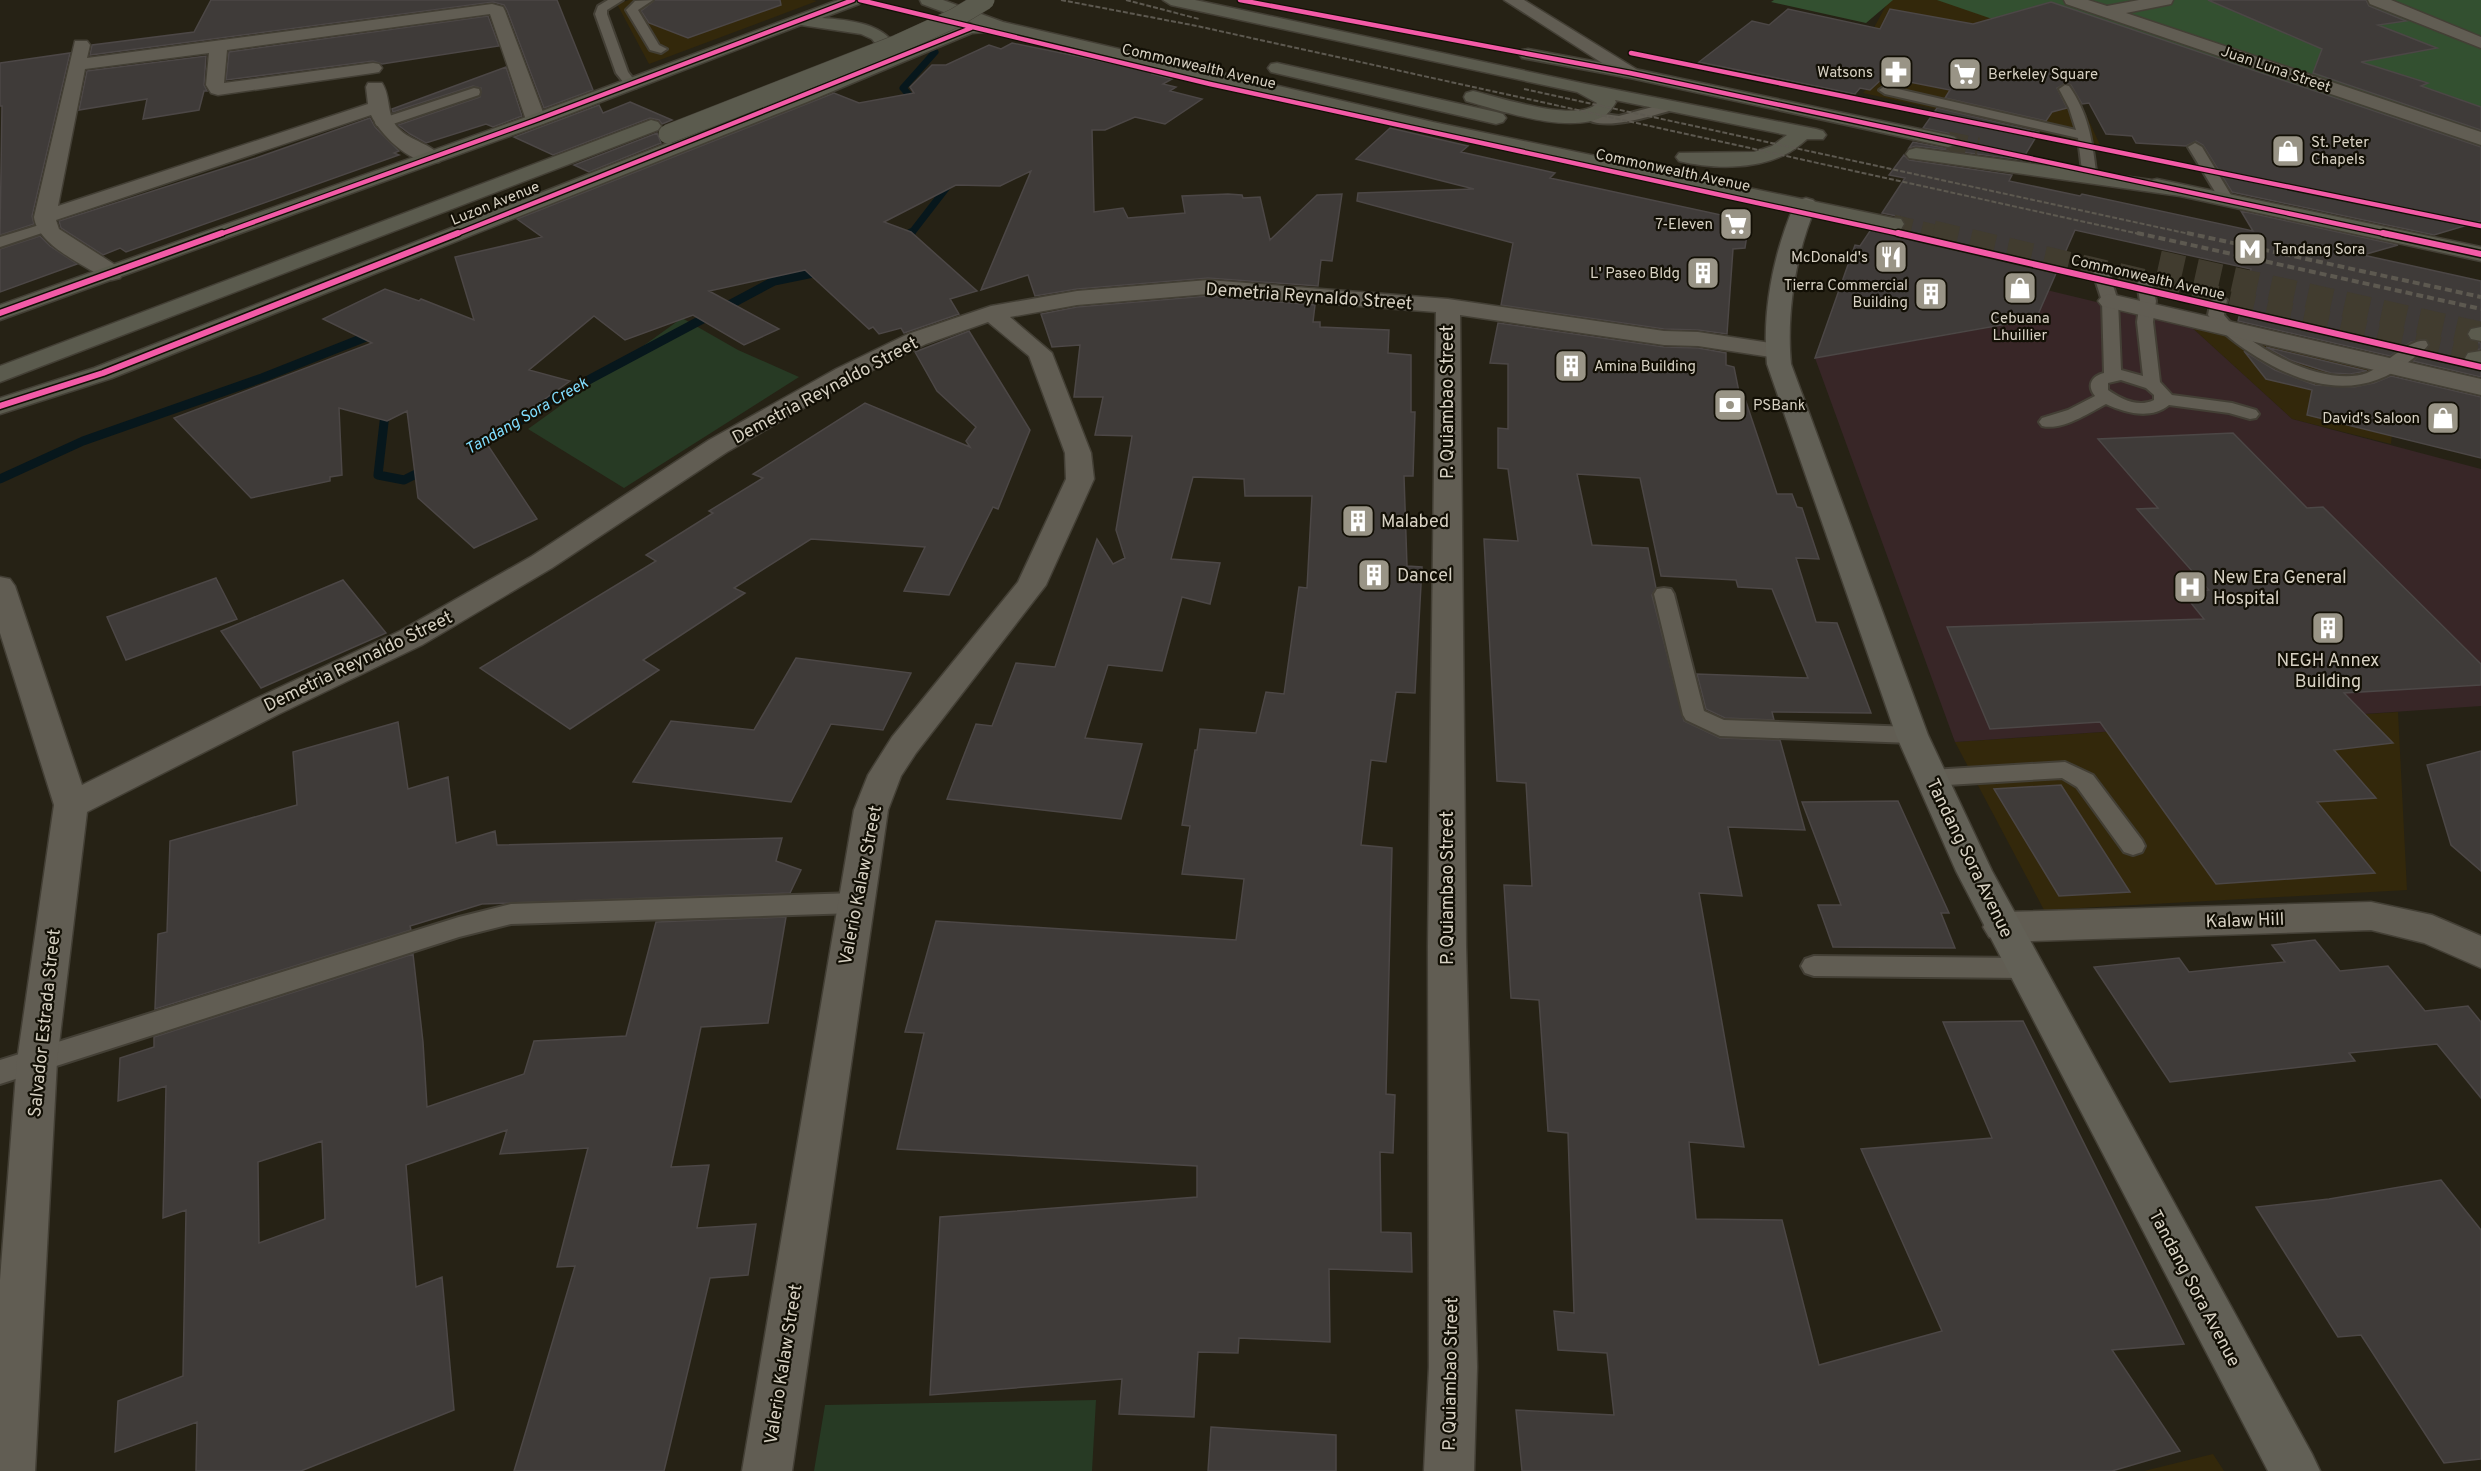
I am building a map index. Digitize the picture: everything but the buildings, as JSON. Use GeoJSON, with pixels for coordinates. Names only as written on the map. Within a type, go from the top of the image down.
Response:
{"type":"FeatureCollection","features":[{"type":"Feature","properties":{"kind":"main road"},"geometry":{"type":"LineString","coordinates":[[0,313],[632,85],[853,0]]}},
{"type":"Feature","properties":{"kind":"main road","name":"Commonwealth Avenue"},"geometry":{"type":"LineString","coordinates":[[928,0],[1433,128],[1811,192]]}},
{"type":"Feature","properties":{"kind":"main road","name":"Commonwealth Avenue"},"geometry":{"type":"LineString","coordinates":[[958,0],[1001,17]]}},
{"type":"Feature","properties":{"kind":"main road","name":"Luzon Avenue"},"geometry":{"type":"LineString","coordinates":[[0,399],[91,359],[659,130],[885,36],[958,0]]}},
{"type":"Feature","properties":{"kind":"main road","name":"Luzon Avenue"},"geometry":{"type":"LineString","coordinates":[[0,375],[659,130],[898,44],[955,18],[986,0]]}},
{"type":"Feature","properties":{"kind":"main road"},"geometry":{"type":"LineString","coordinates":[[1171,0],[1837,140]]}},
{"type":"Feature","properties":{"kind":"main road"},"geometry":{"type":"LineString","coordinates":[[1240,0],[1630,73],[1948,141]]}},
{"type":"Feature","properties":{"kind":"main road","name":"Luzon Avenue"},"geometry":{"type":"LineString","coordinates":[[0,406],[103,373],[1001,17]]}},
{"type":"Feature","properties":{"kind":"main road"},"geometry":{"type":"LineString","coordinates":[[802,21],[848,26],[882,37],[889,44],[891,52],[885,63]]}},
{"type":"Feature","properties":{"kind":"main road","name":"Commonwealth Avenue"},"geometry":{"type":"LineString","coordinates":[[1589,116],[1562,117],[1399,81],[1261,64],[1811,192],[1893,225]]}},
{"type":"Feature","properties":{"kind":"main road"},"geometry":{"type":"LineString","coordinates":[[1582,88],[1599,95],[1607,102],[1602,110],[1589,116]]}},
{"type":"Feature","properties":{"kind":"main road","name":"Commonwealth Avenue"},"geometry":{"type":"LineString","coordinates":[[1528,126],[1573,135]]}},
{"type":"Feature","properties":{"kind":"main road"},"geometry":{"type":"LineString","coordinates":[[1803,133],[1777,169],[1811,192]]}},
{"type":"Feature","properties":{"kind":"main road"},"geometry":{"type":"LineString","coordinates":[[1978,147],[2481,254]]}},
{"type":"Feature","properties":{"kind":"main road"},"geometry":{"type":"LineString","coordinates":[[1895,151],[2179,190]]}},
{"type":"Feature","properties":{"kind":"main road","name":"Commonwealth Avenue"},"geometry":{"type":"LineString","coordinates":[[1663,152],[1777,169]]}},
{"type":"Feature","properties":{"kind":"main road","name":"Tandang Sora Avenue"},"geometry":{"type":"LineString","coordinates":[[1811,192],[1799,218],[1779,303],[1778,358],[1912,735],[2002,927],[2288,1470]]}},
{"type":"Feature","properties":{"kind":"main road"},"geometry":{"type":"LineString","coordinates":[[1884,202],[1905,206]]}},
{"type":"Feature","properties":{"kind":"street"},"geometry":{"type":"LineString","coordinates":[[1512,0],[1630,73]]}},
{"type":"Feature","properties":{"kind":"street","name":"Juan Luna Street"},"geometry":{"type":"LineString","coordinates":[[2072,0],[2481,139]]}},
{"type":"Feature","properties":{"kind":"street"},"geometry":{"type":"LineString","coordinates":[[2106,11],[2165,0]]}},
{"type":"Feature","properties":{"kind":"street"},"geometry":{"type":"LineString","coordinates":[[2376,0],[2481,43]]}},
{"type":"Feature","properties":{"kind":"street"},"geometry":{"type":"LineString","coordinates":[[112,273],[51,234],[46,222],[79,55],[218,46],[484,9],[497,11],[536,120]]}},
{"type":"Feature","properties":{"kind":"street"},"geometry":{"type":"LineString","coordinates":[[368,25],[379,115],[400,142],[432,158]]}},
{"type":"Feature","properties":{"kind":"street"},"geometry":{"type":"LineString","coordinates":[[218,46],[215,85],[218,89],[373,68]]}},
{"type":"Feature","properties":{"kind":"street"},"geometry":{"type":"LineString","coordinates":[[46,222],[379,115]]}},
{"type":"Feature","properties":{"kind":"street","name":"Demetria Reynaldo Street"},"geometry":{"type":"LineString","coordinates":[[71,805],[268,706],[411,638],[542,562],[718,446],[845,375],[918,339],[991,314],[1077,298],[1208,287],[1448,306],[1664,338],[1690,351],[1778,358]]}},
{"type":"Feature","properties":{"kind":"street"},"geometry":{"type":"LineString","coordinates":[[2110,301],[2481,387]]}},
{"type":"Feature","properties":{"kind":"street","name":"P. Quiambao Street"},"geometry":{"type":"LineString","coordinates":[[1448,306],[1447,946],[1453,1367],[1449,1471]]}},
{"type":"Feature","properties":{"kind":"street","name":"Valerio Kalaw Street"},"geometry":{"type":"LineString","coordinates":[[767,1471],[855,903],[872,810],[885,775],[904,745],[1031,585],[1080,479],[1078,453],[1040,353],[991,314]]}},
{"type":"Feature","properties":{"kind":"street","name":"Salvador Estrada Street"},"geometry":{"type":"LineString","coordinates":[[0,586],[71,805],[37,1061],[10,1471]]}},
{"type":"Feature","properties":{"kind":"street","name":"Kalaw Hill"},"geometry":{"type":"LineString","coordinates":[[2002,927],[2371,916],[2432,930],[2481,953]]}},
{"type":"Feature","properties":{"kind":"lane"},"geometry":{"type":"LineString","coordinates":[[617,0],[602,8],[601,14],[622,73],[632,85]]}},
{"type":"Feature","properties":{"kind":"lane"},"geometry":{"type":"LineString","coordinates":[[647,0],[639,3],[632,10],[654,47],[661,49]]}},
{"type":"Feature","properties":{"kind":"lane"},"geometry":{"type":"LineString","coordinates":[[2065,88],[2075,104],[2086,136],[2089,171]]}},
{"type":"Feature","properties":{"kind":"lane"},"geometry":{"type":"LineString","coordinates":[[1885,90],[2086,136]]}},
{"type":"Feature","properties":{"kind":"lane"},"geometry":{"type":"LineString","coordinates":[[379,115],[474,92]]}},
{"type":"Feature","properties":{"kind":"lane"},"geometry":{"type":"LineString","coordinates":[[1589,116],[1619,120],[1671,106]]}},
{"type":"Feature","properties":{"kind":"lane"},"geometry":{"type":"LineString","coordinates":[[2195,147],[2227,200]]}},
{"type":"Feature","properties":{"kind":"lane"},"geometry":{"type":"LineString","coordinates":[[0,242],[46,222]]}},
{"type":"Feature","properties":{"kind":"lane"},"geometry":{"type":"LineString","coordinates":[[2101,273],[2110,301],[2113,376]]}},
{"type":"Feature","properties":{"kind":"lane"},"geometry":{"type":"LineString","coordinates":[[2145,283],[2148,291],[2145,322],[2152,384]]}},
{"type":"Feature","properties":{"kind":"lane"},"geometry":{"type":"LineString","coordinates":[[2219,300],[2216,315],[2224,327]]}},
{"type":"Feature","properties":{"kind":"lane"},"geometry":{"type":"LineString","coordinates":[[2392,367],[2420,345]]}},
{"type":"Feature","properties":{"kind":"lane"},"geometry":{"type":"LineString","coordinates":[[2113,376],[2132,377],[2152,384],[2165,399],[2158,406],[2138,408],[2115,402],[2100,392],[2100,381],[2113,376]]}},
{"type":"Feature","properties":{"kind":"lane"},"geometry":{"type":"LineString","coordinates":[[2048,422],[2074,414],[2106,397]]}},
{"type":"Feature","properties":{"kind":"lane"},"geometry":{"type":"LineString","coordinates":[[2165,399],[2232,408],[2250,414]]}},
{"type":"Feature","properties":{"kind":"lane"},"geometry":{"type":"LineString","coordinates":[[1664,594],[1694,715],[1707,723],[1720,728],[1912,735]]}},
{"type":"Feature","properties":{"kind":"lane"},"geometry":{"type":"LineString","coordinates":[[1931,778],[2065,770],[2085,781],[2133,846]]}},
{"type":"Feature","properties":{"kind":"lane"},"geometry":{"type":"LineString","coordinates":[[0,1072],[459,927],[511,914],[855,903]]}},
{"type":"Feature","properties":{"kind":"lane"},"geometry":{"type":"LineString","coordinates":[[1814,966],[2025,968]]}},
{"type":"Feature","properties":{"kind":"shaded area"},"geometry":{"type":"Polygon","coordinates":[[[629,0],[817,1],[649,64],[617,4],[629,0]]]}},
{"type":"Feature","properties":{"kind":"shaded area","name":"Berkeley Square"},"geometry":{"type":"Polygon","coordinates":[[[1889,0],[1963,0],[2047,29],[2100,145],[1863,93],[1875,78],[1851,70],[1889,0]]]}},
{"type":"Feature","properties":{"kind":"shaded area","name":"New Era General Hospital"},"geometry":{"type":"Polygon","coordinates":[[[2030,286],[2188,324],[2292,419],[2481,469],[2481,706],[1955,742],[1815,358],[2046,318],[2022,302],[2030,286]]]}},
{"type":"Feature","properties":{"kind":"shaded area"},"geometry":{"type":"Polygon","coordinates":[[[2188,324],[2398,371],[2391,444],[2292,419],[2188,324]]]}},
{"type":"Feature","properties":{"kind":"shaded area"},"geometry":{"type":"Polygon","coordinates":[[[2398,712],[2407,890],[2044,910],[1955,742],[2398,712]]]}},
{"type":"Feature","properties":{"kind":"shaded area"},"geometry":{"type":"Polygon","coordinates":[[[2213,1454],[2224,1471],[2144,1471],[2213,1454]]]}},
{"type":"Feature","properties":{"kind":"green space"},"geometry":{"type":"Polygon","coordinates":[[[1774,0],[1893,0],[1866,23],[1771,2],[1774,0]]]}},
{"type":"Feature","properties":{"kind":"green space"},"geometry":{"type":"Polygon","coordinates":[[[1937,0],[2481,0],[2481,192],[2001,22],[1937,0]]]}},
{"type":"Feature","properties":{"kind":"green space"},"geometry":{"type":"Polygon","coordinates":[[[682,318],[738,350],[799,377],[624,488],[528,429],[682,318]]]}},
{"type":"Feature","properties":{"kind":"green space"},"geometry":{"type":"Polygon","coordinates":[[[1096,1400],[1092,1471],[814,1471],[825,1405],[1096,1400]]]}},
{"type":"Feature","properties":{"kind":"waterway","name":"Tandang Sora Creek"},"geometry":{"type":"LineString","coordinates":[[918,105],[903,88],[935,52]]}},
{"type":"Feature","properties":{"kind":"waterway","name":"Tandang Sora Creek"},"geometry":{"type":"LineString","coordinates":[[910,235],[954,178]]}},
{"type":"Feature","properties":{"kind":"waterway","name":"Tandang Sora Creek"},"geometry":{"type":"LineString","coordinates":[[902,245],[911,233]]}},
{"type":"Feature","properties":{"kind":"waterway","name":"Tandang Sora Creek"},"geometry":{"type":"LineString","coordinates":[[471,447],[511,427],[549,401],[774,281],[823,271]]}},
{"type":"Feature","properties":{"kind":"waterway","name":"Tandang Sora Creek"},"geometry":{"type":"LineString","coordinates":[[0,479],[83,441],[262,378],[376,333]]}},
{"type":"Feature","properties":{"kind":"waterway","name":"Tandang Sora Creek"},"geometry":{"type":"LineString","coordinates":[[386,405],[378,475],[404,480],[428,468]]}},
{"type":"Feature","properties":{"kind":"tunnel"},"geometry":{"type":"LineString","coordinates":[[1948,141],[1978,147]]}},
{"type":"Feature","properties":{"kind":"tunnel"},"geometry":{"type":"LineString","coordinates":[[1893,224],[1939,235]]}},
{"type":"Feature","properties":{"kind":"tunnel"},"geometry":{"type":"LineString","coordinates":[[1933,233],[2477,358]]}},
{"type":"Feature","properties":{"kind":"tunnel"},"geometry":{"type":"LineString","coordinates":[[2159,263],[2480,334]]}},
{"type":"Feature","properties":{"kind":"railway"},"geometry":{"type":"LineString","coordinates":[[1061,0],[1197,26],[2144,235]]}},
{"type":"Feature","properties":{"kind":"railway"},"geometry":{"type":"LineString","coordinates":[[1126,0],[1199,19]]}},
{"type":"Feature","properties":{"kind":"railway"},"geometry":{"type":"LineString","coordinates":[[1524,89],[2194,235]]}},
{"type":"Feature","properties":{"kind":"railway"},"geometry":{"type":"LineString","coordinates":[[2137,233],[2481,309]]}},
{"type":"Feature","properties":{"kind":"railway"},"geometry":{"type":"LineString","coordinates":[[2187,233],[2481,297]]}},
{"type":"Feature","properties":{"kind":"cycle path"},"geometry":{"type":"LineString","coordinates":[[0,313],[536,120],[853,0]]}},
{"type":"Feature","properties":{"kind":"cycle path"},"geometry":{"type":"LineString","coordinates":[[860,0],[1210,84],[1968,249],[2481,367]]}},
{"type":"Feature","properties":{"kind":"cycle path"},"geometry":{"type":"LineString","coordinates":[[1240,0],[1630,73],[2481,254]]}},
{"type":"Feature","properties":{"kind":"cycle path"},"geometry":{"type":"LineString","coordinates":[[0,406],[103,373],[800,98],[971,28]]}},
{"type":"Feature","properties":{"kind":"cycle path"},"geometry":{"type":"LineString","coordinates":[[1631,53],[2481,226]]}},
{"type":"Feature","properties":{"kind":"place","name":"Watsons"},"geometry":{"type":"Point","coordinates":[1896,72]}},
{"type":"Feature","properties":{"kind":"place","name":"Berkeley Square"},"geometry":{"type":"Point","coordinates":[1965,74]}},
{"type":"Feature","properties":{"kind":"place","name":"St. Peter Chapels"},"geometry":{"type":"Point","coordinates":[2288,151]}},
{"type":"Feature","properties":{"kind":"place","name":"7-Eleven"},"geometry":{"type":"Point","coordinates":[1736,224]}},
{"type":"Feature","properties":{"kind":"place","name":"Tandang Sora"},"geometry":{"type":"Point","coordinates":[2250,249]}},
{"type":"Feature","properties":{"kind":"place","name":"McDonald's"},"geometry":{"type":"Point","coordinates":[1891,257]}},
{"type":"Feature","properties":{"kind":"place","name":"L' Paseo Bldg"},"geometry":{"type":"Point","coordinates":[1703,273]}},
{"type":"Feature","properties":{"kind":"place","name":"Cebuana Lhuillier"},"geometry":{"type":"Point","coordinates":[2020,288]}},
{"type":"Feature","properties":{"kind":"place","name":"Tierra Commercial Building"},"geometry":{"type":"Point","coordinates":[1931,294]}},
{"type":"Feature","properties":{"kind":"place","name":"Amina Building"},"geometry":{"type":"Point","coordinates":[1571,366]}},
{"type":"Feature","properties":{"kind":"place","name":"PSBank"},"geometry":{"type":"Point","coordinates":[1730,405]}},
{"type":"Feature","properties":{"kind":"place","name":"David's Saloon"},"geometry":{"type":"Point","coordinates":[2443,418]}},
{"type":"Feature","properties":{"kind":"place","name":"Malabed"},"geometry":{"type":"Point","coordinates":[1358,521]}},
{"type":"Feature","properties":{"kind":"place","name":"Dancel"},"geometry":{"type":"Point","coordinates":[1374,575]}},
{"type":"Feature","properties":{"kind":"place","name":"New Era General Hospital"},"geometry":{"type":"Point","coordinates":[2190,587]}},
{"type":"Feature","properties":{"kind":"place","name":"NEGH Annex Building"},"geometry":{"type":"Point","coordinates":[2328,628]}}]}
